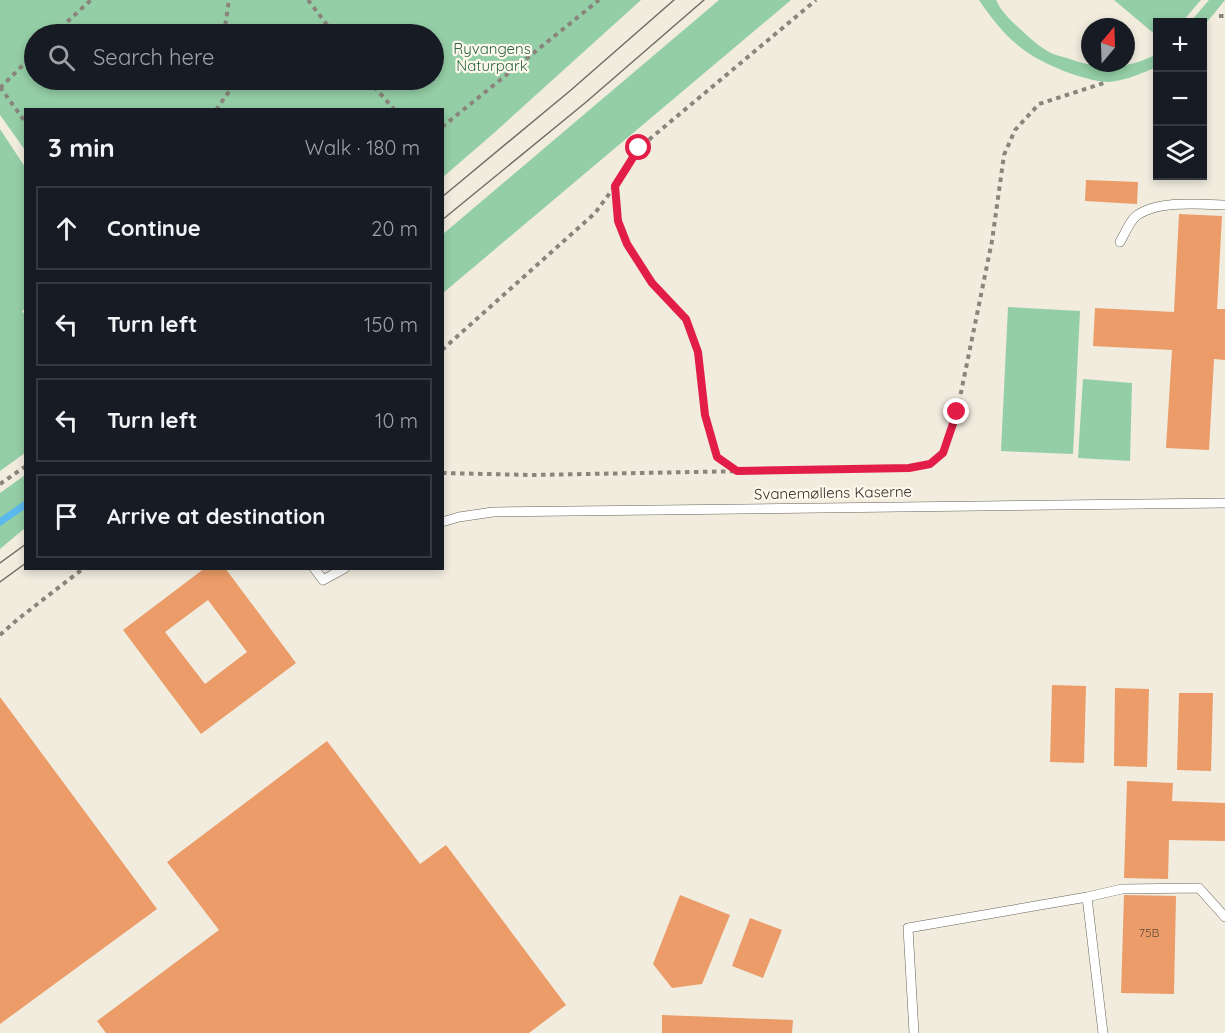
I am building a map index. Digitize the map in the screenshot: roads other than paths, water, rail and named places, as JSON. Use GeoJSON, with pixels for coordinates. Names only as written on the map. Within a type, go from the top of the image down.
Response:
{"type":"FeatureCollection","features":[{"type":"Feature","properties":{"kind":"lane"},"geometry":{"type":"LineString","coordinates":[[1120,242],[1135,218],[1152,209],[1187,203],[1225,205]]}},
{"type":"Feature","properties":{"kind":"lane","name":"Svanemøllens Kaserne"},"geometry":{"type":"LineString","coordinates":[[444,521],[459,517],[504,512],[1225,502]]}},
{"type":"Feature","properties":{"kind":"lane"},"geometry":{"type":"LineString","coordinates":[[316,570],[323,580],[341,570]]}},
{"type":"Feature","properties":{"kind":"lane"},"geometry":{"type":"LineString","coordinates":[[914,1033],[908,928],[1122,890],[1199,888],[1225,917]]}},
{"type":"Feature","properties":{"kind":"lane"},"geometry":{"type":"LineString","coordinates":[[1087,897],[1103,1033]]}},
{"type":"Feature","properties":{"kind":"waterway"},"geometry":{"type":"LineString","coordinates":[[0,522],[24,505]]}},
{"type":"Feature","properties":{"kind":"tram line"},"geometry":{"type":"LineString","coordinates":[[444,195],[571,90],[674,0]]}},
{"type":"Feature","properties":{"kind":"tram line"},"geometry":{"type":"LineString","coordinates":[[444,218],[585,103],[704,0]]}},
{"type":"Feature","properties":{"kind":"tram line"},"geometry":{"type":"LineString","coordinates":[[0,563],[24,545]]}},
{"type":"Feature","properties":{"kind":"tram line"},"geometry":{"type":"LineString","coordinates":[[0,582],[24,564]]}},
{"type":"Feature","properties":{"kind":"park label","name":"Ryvangens Naturpark"},"geometry":{"type":"Point","coordinates":[492,58]}}]}
